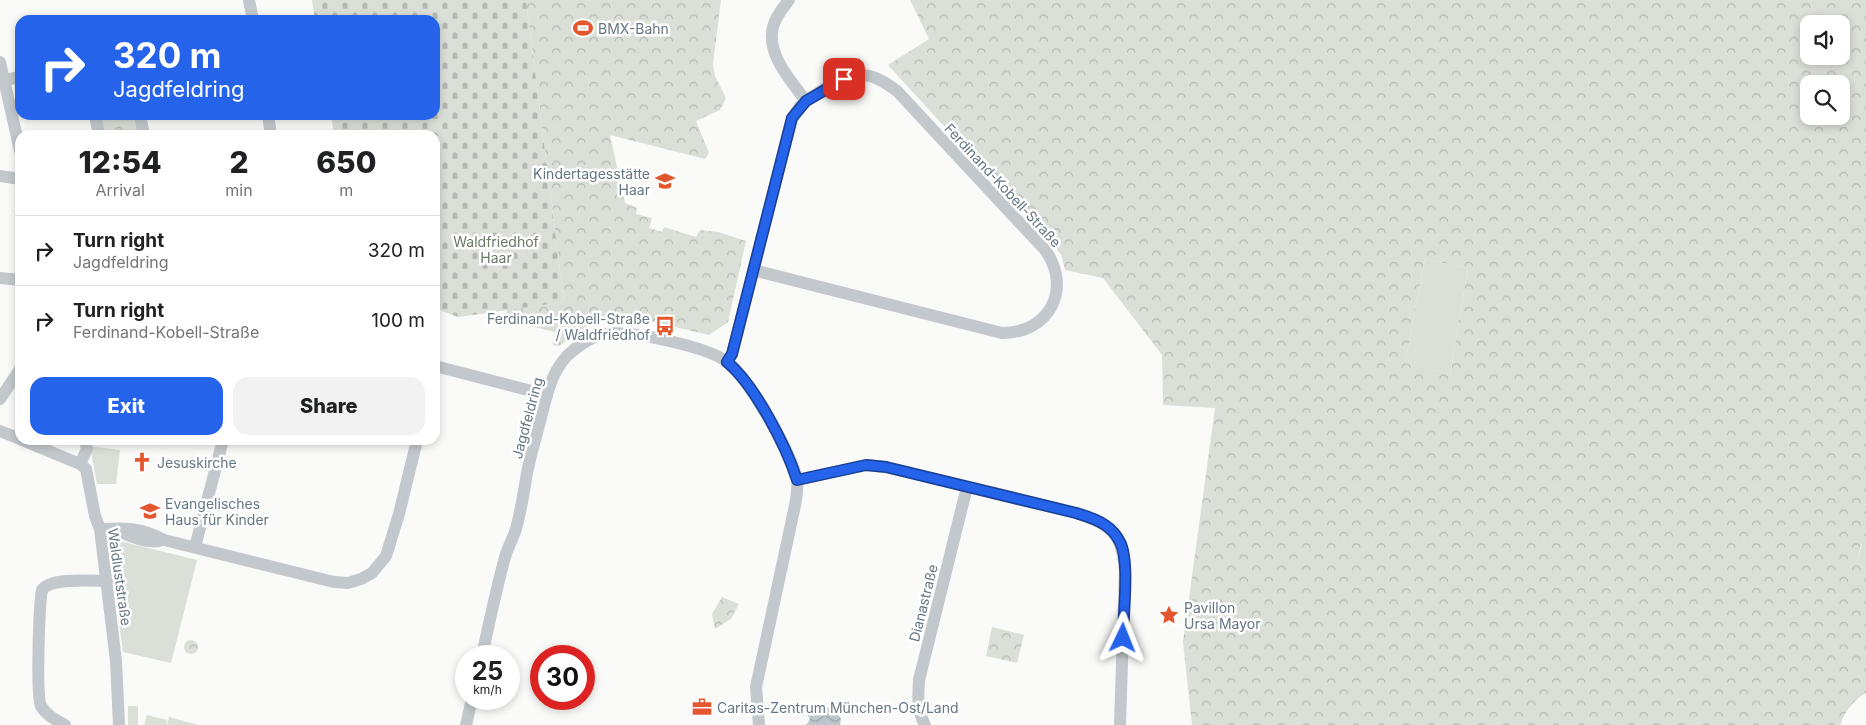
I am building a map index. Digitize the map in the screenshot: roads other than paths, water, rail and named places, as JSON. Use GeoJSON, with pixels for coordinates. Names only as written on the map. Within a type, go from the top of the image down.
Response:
{"type":"FeatureCollection","features":[{"type":"Feature","properties":{"kind":"street"},"geometry":{"type":"LineString","coordinates":[[249,0],[251,15]]}},
{"type":"Feature","properties":{"kind":"street"},"geometry":{"type":"LineString","coordinates":[[789,0],[778,15],[773,27],[772,44],[785,73],[806,101]]}},
{"type":"Feature","properties":{"kind":"street"},"geometry":{"type":"LineString","coordinates":[[0,62],[15,130]]}},
{"type":"Feature","properties":{"kind":"street","name":"Ferdinand-Kobell-Straße"},"geometry":{"type":"LineString","coordinates":[[727,362],[732,354],[753,270],[790,124],[795,112],[806,101],[844,79],[856,76],[872,76],[897,91],[1046,251],[1054,263],[1057,289],[1055,302],[1047,314],[1030,328],[1014,333],[1002,333],[753,270]]}},
{"type":"Feature","properties":{"kind":"street"},"geometry":{"type":"LineString","coordinates":[[0,176],[15,178]]}},
{"type":"Feature","properties":{"kind":"street","name":"Jagdfeldring"},"geometry":{"type":"LineString","coordinates":[[485,645],[505,555],[516,531],[530,458],[547,395],[560,364],[582,344],[606,334],[637,334],[708,352],[727,362],[744,378],[791,461],[797,480],[794,510],[756,687],[760,725]]}},
{"type":"Feature","properties":{"kind":"street"},"geometry":{"type":"LineString","coordinates":[[440,370],[547,395]]}},
{"type":"Feature","properties":{"kind":"street"},"geometry":{"type":"LineString","coordinates":[[0,398],[15,376]]}},
{"type":"Feature","properties":{"kind":"street"},"geometry":{"type":"LineString","coordinates":[[0,431],[15,437]]}},
{"type":"Feature","properties":{"kind":"street"},"geometry":{"type":"LineString","coordinates":[[33,445],[80,464],[87,448],[86,445]]}},
{"type":"Feature","properties":{"kind":"street"},"geometry":{"type":"LineString","coordinates":[[195,547],[222,445]]}},
{"type":"Feature","properties":{"kind":"street"},"geometry":{"type":"LineString","coordinates":[[100,529],[133,528],[154,534],[164,540],[334,582],[348,583],[372,573],[386,556],[399,514],[416,445]]}},
{"type":"Feature","properties":{"kind":"street","name":"Waldluststraße"},"geometry":{"type":"LineString","coordinates":[[80,464],[86,470],[95,516],[100,529],[116,661],[118,725]]}},
{"type":"Feature","properties":{"kind":"street"},"geometry":{"type":"LineString","coordinates":[[797,480],[866,465],[886,467],[1091,518],[1104,524],[1121,543],[1125,571],[1120,725]]}},
{"type":"Feature","properties":{"kind":"street","name":"Dianastraße"},"geometry":{"type":"LineString","coordinates":[[924,725],[919,715],[919,680],[967,487]]}},
{"type":"Feature","properties":{"kind":"street"},"geometry":{"type":"LineString","coordinates":[[65,725],[45,712],[40,704],[39,627],[42,590],[45,586],[56,582],[107,581]]}},
{"type":"Feature","properties":{"kind":"street"},"geometry":{"type":"LineString","coordinates":[[466,725],[469,710]]}},
{"type":"Feature","properties":{"kind":"water"},"geometry":{"type":"Polygon","coordinates":[[[816,705],[835,709],[841,719],[840,725],[805,725],[810,718],[807,715],[808,709],[816,705]]]}},
{"type":"Feature","properties":{"kind":"place","name":"BMX-Bahn"},"geometry":{"type":"Point","coordinates":[583,28]}},
{"type":"Feature","properties":{"kind":"place","name":"Kindertagesstätte Haar"},"geometry":{"type":"Point","coordinates":[665,181]}},
{"type":"Feature","properties":{"kind":"place","name":"Ferdinand-Kobell-Straße / Waldfriedhof"},"geometry":{"type":"Point","coordinates":[665,326]}},
{"type":"Feature","properties":{"kind":"place","name":"Jesuskirche"},"geometry":{"type":"Point","coordinates":[142,462]}},
{"type":"Feature","properties":{"kind":"place","name":"Evangelisches Haus für Kinder"},"geometry":{"type":"Point","coordinates":[150,511]}},
{"type":"Feature","properties":{"kind":"place","name":"Pavillon Ursa Mayor"},"geometry":{"type":"Point","coordinates":[1169,615]}},
{"type":"Feature","properties":{"kind":"place","name":"Caritas-Zentrum München-Ost/Land"},"geometry":{"type":"Point","coordinates":[702,707]}},
{"type":"Feature","properties":{"kind":"park label","name":"Waldfriedhof Haar"},"geometry":{"type":"Point","coordinates":[496,250]}}]}
